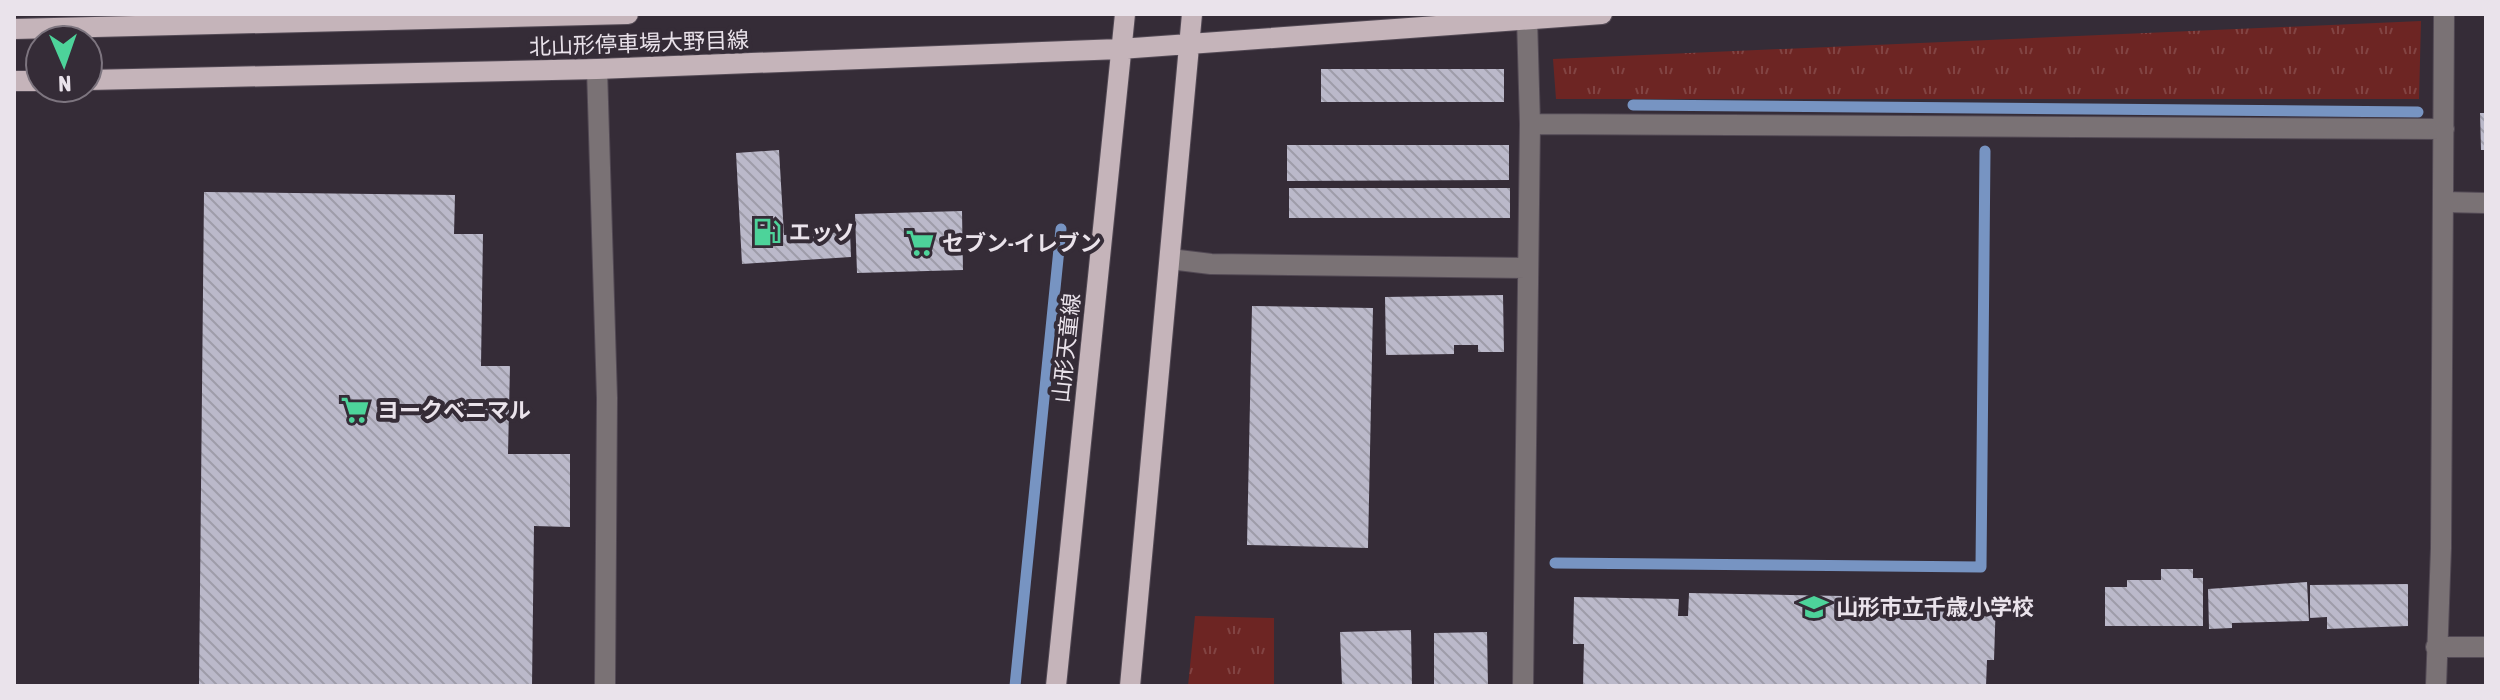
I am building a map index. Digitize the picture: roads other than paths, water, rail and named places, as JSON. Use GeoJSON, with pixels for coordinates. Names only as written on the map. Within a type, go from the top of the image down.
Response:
{"type":"FeatureCollection","features":[{"type":"Feature","properties":{"kind":"main road","name":"北山形停車場大野目線"},"geometry":{"type":"LineString","coordinates":[[14,29],[628,14]]}},
{"type":"Feature","properties":{"kind":"main road","name":"山形天童線"},"geometry":{"type":"LineString","coordinates":[[1056,686],[1125,14]]}},
{"type":"Feature","properties":{"kind":"main road"},"geometry":{"type":"LineString","coordinates":[[1130,686],[1192,14]]}},
{"type":"Feature","properties":{"kind":"main road","name":"北山形停車場大野目線"},"geometry":{"type":"LineString","coordinates":[[104,80],[597,69],[1120,49],[1602,14]]}},
{"type":"Feature","properties":{"kind":"street"},"geometry":{"type":"LineString","coordinates":[[1523,686],[1530,124],[1527,18]]}},
{"type":"Feature","properties":{"kind":"street"},"geometry":{"type":"LineString","coordinates":[[2436,686],[2441,548],[2444,21]]}},
{"type":"Feature","properties":{"kind":"street"},"geometry":{"type":"LineString","coordinates":[[597,69],[607,398],[605,686]]}},
{"type":"Feature","properties":{"kind":"street"},"geometry":{"type":"LineString","coordinates":[[1530,124],[2444,129]]}},
{"type":"Feature","properties":{"kind":"street"},"geometry":{"type":"LineString","coordinates":[[2444,202],[2486,203]]}},
{"type":"Feature","properties":{"kind":"street"},"geometry":{"type":"LineString","coordinates":[[1170,259],[1211,264],[1528,268]]}},
{"type":"Feature","properties":{"kind":"street"},"geometry":{"type":"LineString","coordinates":[[2436,647],[2486,647]]}},
{"type":"Feature","properties":{"kind":"waterway"},"geometry":{"type":"LineString","coordinates":[[1633,105],[2418,112]]}},
{"type":"Feature","properties":{"kind":"waterway"},"geometry":{"type":"LineString","coordinates":[[1555,563],[1981,567],[1985,151]]}},
{"type":"Feature","properties":{"kind":"waterway"},"geometry":{"type":"LineString","coordinates":[[1015,686],[1061,229]]}},
{"type":"Feature","properties":{"kind":"place","name":"エッソ"},"geometry":{"type":"Point","coordinates":[767,232]}},
{"type":"Feature","properties":{"kind":"place","name":"セブン-イレブン"},"geometry":{"type":"Point","coordinates":[920,243]}},
{"type":"Feature","properties":{"kind":"place","name":"ヨークベニマル"},"geometry":{"type":"Point","coordinates":[355,410]}},
{"type":"Feature","properties":{"kind":"place","name":"山形市立千歳小学校"},"geometry":{"type":"Point","coordinates":[1814,607]}}]}
